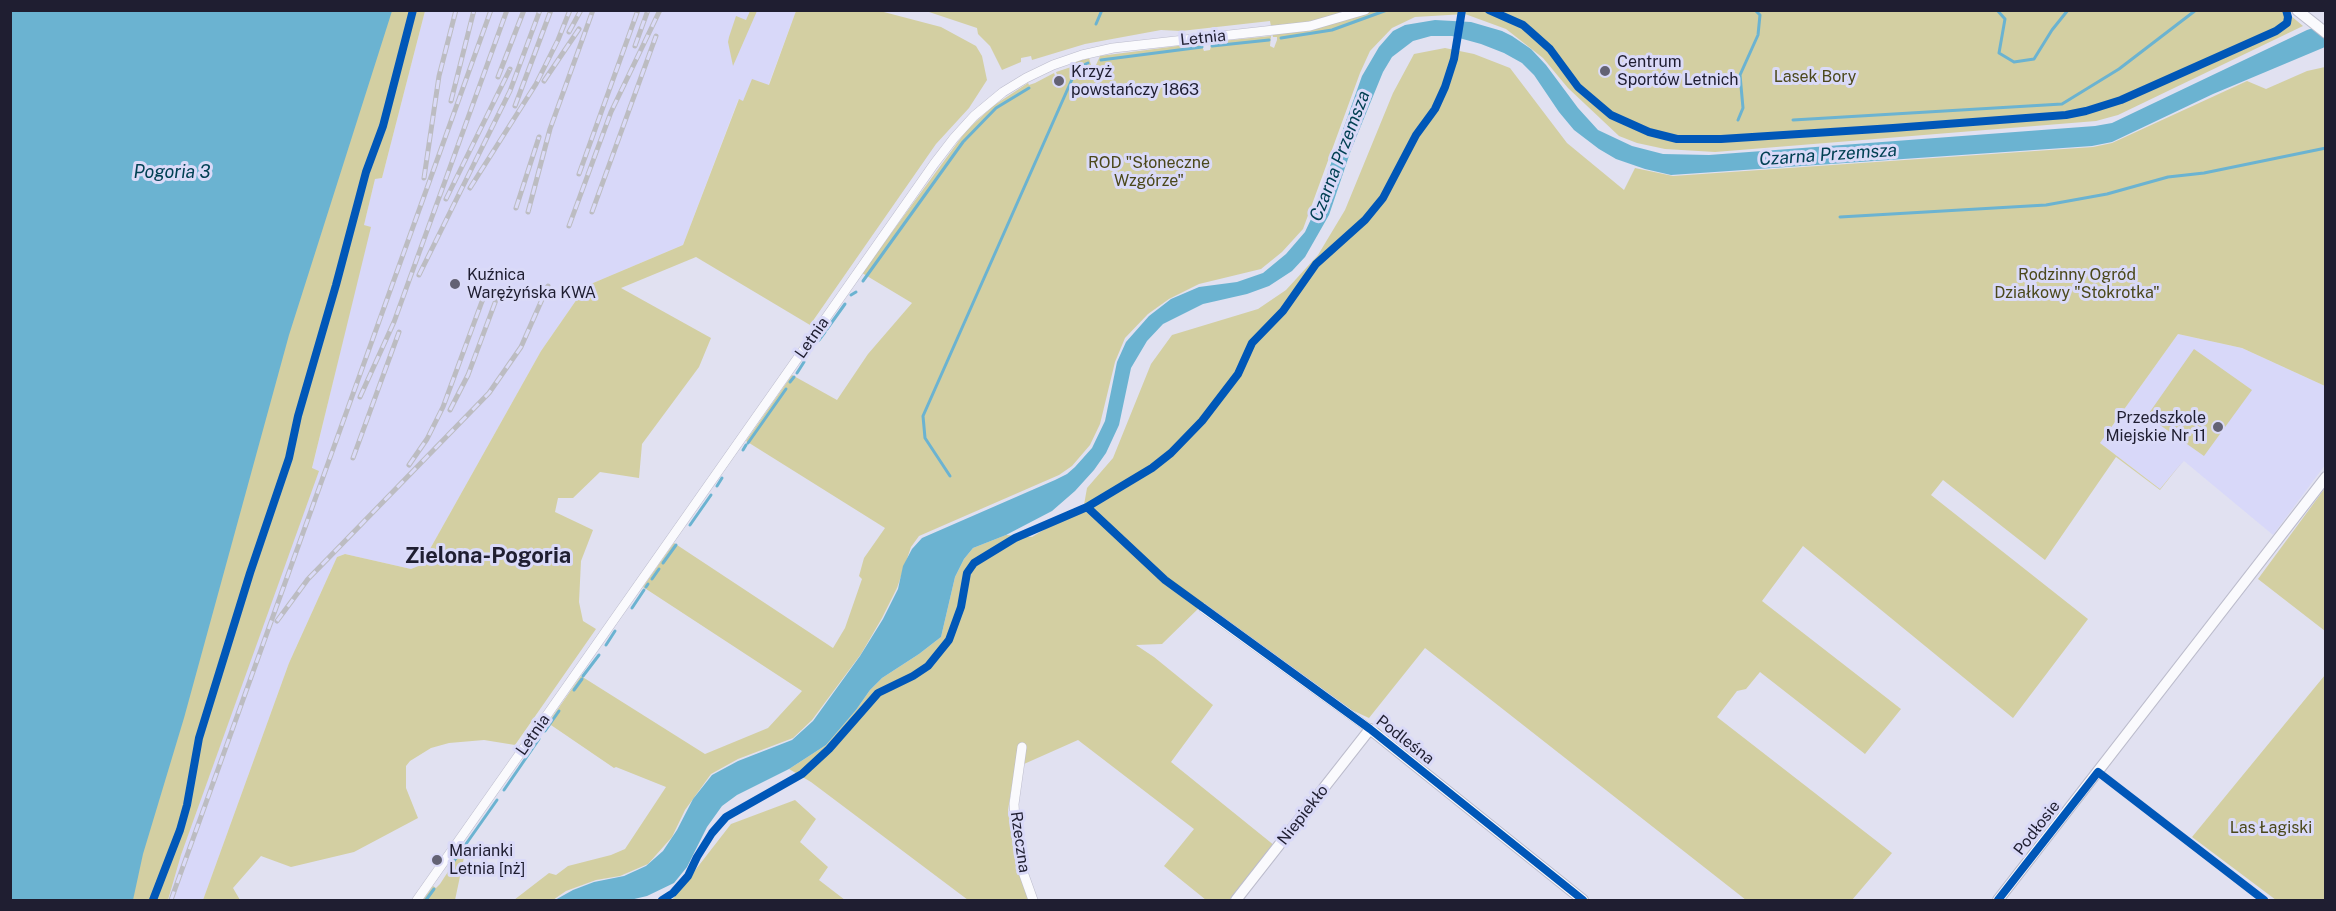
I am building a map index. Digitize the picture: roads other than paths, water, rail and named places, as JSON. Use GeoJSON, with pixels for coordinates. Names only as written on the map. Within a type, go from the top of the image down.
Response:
{"type":"FeatureCollection","features":[{"type":"Feature","properties":{"kind":"street","name":"Letnia"},"geometry":{"type":"LineString","coordinates":[[417,900],[934,164],[981,109],[1003,92],[1036,73],[1082,55],[1125,47],[1310,26],[1365,10]]}},
{"type":"Feature","properties":{"kind":"street"},"geometry":{"type":"LineString","coordinates":[[2297,10],[2325,33]]}},
{"type":"Feature","properties":{"kind":"street","name":"Podłosie"},"geometry":{"type":"LineString","coordinates":[[1998,900],[2325,477]]}},
{"type":"Feature","properties":{"kind":"street","name":"Podleśna"},"geometry":{"type":"LineString","coordinates":[[1204,609],[1370,729],[1583,900]]}},
{"type":"Feature","properties":{"kind":"street","name":"Niepiekło"},"geometry":{"type":"LineString","coordinates":[[1236,900],[1370,729]]}},
{"type":"Feature","properties":{"kind":"street","name":"Rzeczna"},"geometry":{"type":"LineString","coordinates":[[1022,747],[1014,804],[1016,835],[1023,872],[1033,900]]}},
{"type":"Feature","properties":{"kind":"water","name":"Pogoria 3"},"geometry":{"type":"Polygon","coordinates":[[[10,11],[392,11],[289,335],[184,718],[143,854],[133,900],[11,900],[10,11]]]}},
{"type":"Feature","properties":{"kind":"water","name":"Czarna Przemsza"},"geometry":{"type":"Polygon","coordinates":[[[1435,20],[1471,22],[1512,36],[1531,49],[1546,65],[1578,108],[1598,130],[1632,146],[1663,154],[1709,155],[2095,126],[2112,123],[2307,30],[2325,24],[2325,47],[2213,94],[2112,142],[2092,146],[1671,175],[1616,159],[1599,149],[1574,130],[1534,75],[1522,63],[1504,53],[1452,36],[1431,36],[1413,41],[1392,57],[1383,72],[1351,150],[1329,215],[1305,257],[1292,271],[1269,286],[1247,294],[1203,304],[1163,324],[1147,341],[1131,368],[1119,425],[1106,453],[1094,470],[1052,511],[1006,535],[973,548],[964,559],[955,577],[941,637],[882,678],[826,745],[789,769],[737,795],[722,806],[707,827],[687,867],[674,883],[647,896],[630,900],[555,900],[594,882],[624,876],[646,866],[663,851],[693,799],[712,775],[738,761],[792,740],[813,721],[860,656],[883,619],[898,589],[903,566],[912,549],[922,538],[1055,480],[1075,467],[1092,448],[1105,421],[1117,362],[1126,342],[1149,316],[1171,299],[1199,287],[1237,282],[1263,273],[1286,254],[1305,232],[1312,217],[1362,76],[1379,47],[1393,31],[1405,25],[1435,20]]]}},
{"type":"Feature","properties":{"kind":"waterway"},"geometry":{"type":"LineString","coordinates":[[1096,24],[1102,10]]}},
{"type":"Feature","properties":{"kind":"waterway"},"geometry":{"type":"LineString","coordinates":[[1281,38],[1332,30],[1387,10]]}},
{"type":"Feature","properties":{"kind":"waterway"},"geometry":{"type":"LineString","coordinates":[[1738,120],[1743,108],[1740,75],[1758,35],[1760,15],[1755,10]]}},
{"type":"Feature","properties":{"kind":"waterway"},"geometry":{"type":"LineString","coordinates":[[1997,10],[2005,19],[1999,53],[2014,62],[2034,59],[2068,10]]}},
{"type":"Feature","properties":{"kind":"waterway"},"geometry":{"type":"LineString","coordinates":[[1793,120],[2062,104],[2119,69],[2196,10]]}},
{"type":"Feature","properties":{"kind":"waterway"},"geometry":{"type":"LineString","coordinates":[[1212,46],[1269,40]]}},
{"type":"Feature","properties":{"kind":"waterway"},"geometry":{"type":"LineString","coordinates":[[1101,60],[1202,47]]}},
{"type":"Feature","properties":{"kind":"waterway"},"geometry":{"type":"LineString","coordinates":[[950,476],[925,438],[923,416],[1077,68],[1088,63]]}},
{"type":"Feature","properties":{"kind":"waterway"},"geometry":{"type":"LineString","coordinates":[[863,281],[963,142],[996,108],[1029,88]]}},
{"type":"Feature","properties":{"kind":"waterway"},"geometry":{"type":"LineString","coordinates":[[1840,217],[2046,205],[2107,194],[2168,177],[2204,173],[2326,148]]}},
{"type":"Feature","properties":{"kind":"waterway"},"geometry":{"type":"LineString","coordinates":[[851,295],[856,292]]}},
{"type":"Feature","properties":{"kind":"waterway"},"geometry":{"type":"LineString","coordinates":[[827,329],[845,304]]}},
{"type":"Feature","properties":{"kind":"waterway"},"geometry":{"type":"LineString","coordinates":[[819,340],[825,332]]}},
{"type":"Feature","properties":{"kind":"waterway"},"geometry":{"type":"LineString","coordinates":[[797,373],[804,362]]}},
{"type":"Feature","properties":{"kind":"waterway"},"geometry":{"type":"LineString","coordinates":[[790,382],[794,377]]}},
{"type":"Feature","properties":{"kind":"waterway"},"geometry":{"type":"LineString","coordinates":[[748,443],[786,389]]}},
{"type":"Feature","properties":{"kind":"waterway"},"geometry":{"type":"LineString","coordinates":[[743,450],[746,445]]}},
{"type":"Feature","properties":{"kind":"waterway"},"geometry":{"type":"LineString","coordinates":[[717,486],[722,478]]}},
{"type":"Feature","properties":{"kind":"waterway"},"geometry":{"type":"LineString","coordinates":[[690,525],[711,495]]}},
{"type":"Feature","properties":{"kind":"waterway"},"geometry":{"type":"LineString","coordinates":[[663,563],[676,545]]}},
{"type":"Feature","properties":{"kind":"waterway"},"geometry":{"type":"LineString","coordinates":[[652,579],[659,569]]}},
{"type":"Feature","properties":{"kind":"waterway"},"geometry":{"type":"LineString","coordinates":[[632,608],[644,590]]}},
{"type":"Feature","properties":{"kind":"waterway"},"geometry":{"type":"LineString","coordinates":[[606,645],[615,631]]}},
{"type":"Feature","properties":{"kind":"waterway"},"geometry":{"type":"LineString","coordinates":[[583,676],[599,655]]}},
{"type":"Feature","properties":{"kind":"waterway"},"geometry":{"type":"LineString","coordinates":[[574,690],[582,679]]}},
{"type":"Feature","properties":{"kind":"waterway"},"geometry":{"type":"LineString","coordinates":[[545,731],[559,711]]}},
{"type":"Feature","properties":{"kind":"waterway"},"geometry":{"type":"LineString","coordinates":[[504,790],[539,739]]}},
{"type":"Feature","properties":{"kind":"waterway"},"geometry":{"type":"LineString","coordinates":[[454,861],[497,800]]}},
{"type":"Feature","properties":{"kind":"waterway"},"geometry":{"type":"LineString","coordinates":[[426,900],[434,889]]}},
{"type":"Feature","properties":{"kind":"railway"},"geometry":{"type":"LineString","coordinates":[[424,178],[439,76],[456,10]]}},
{"type":"Feature","properties":{"kind":"railway"},"geometry":{"type":"LineString","coordinates":[[451,101],[474,10]]}},
{"type":"Feature","properties":{"kind":"railway"},"geometry":{"type":"LineString","coordinates":[[171,900],[491,10]]}},
{"type":"Feature","properties":{"kind":"railway"},"geometry":{"type":"LineString","coordinates":[[360,397],[394,322],[507,10]]}},
{"type":"Feature","properties":{"kind":"railway"},"geometry":{"type":"LineString","coordinates":[[498,77],[524,10]]}},
{"type":"Feature","properties":{"kind":"railway"},"geometry":{"type":"LineString","coordinates":[[419,275],[510,91],[540,10]]}},
{"type":"Feature","properties":{"kind":"railway"},"geometry":{"type":"LineString","coordinates":[[515,106],[551,10]]}},
{"type":"Feature","properties":{"kind":"railway"},"geometry":{"type":"LineString","coordinates":[[470,188],[536,84],[570,10]]}},
{"type":"Feature","properties":{"kind":"railway"},"geometry":{"type":"LineString","coordinates":[[569,32],[581,10]]}},
{"type":"Feature","properties":{"kind":"railway"},"geometry":{"type":"LineString","coordinates":[[528,212],[550,129],[593,10]]}},
{"type":"Feature","properties":{"kind":"railway"},"geometry":{"type":"LineString","coordinates":[[579,174],[638,10]]}},
{"type":"Feature","properties":{"kind":"railway"},"geometry":{"type":"LineString","coordinates":[[635,46],[648,10]]}},
{"type":"Feature","properties":{"kind":"railway"},"geometry":{"type":"LineString","coordinates":[[569,226],[611,112],[660,10]]}},
{"type":"Feature","properties":{"kind":"railway"},"geometry":{"type":"LineString","coordinates":[[544,81],[579,29]]}},
{"type":"Feature","properties":{"kind":"railway"},"geometry":{"type":"LineString","coordinates":[[592,212],[656,36]]}},
{"type":"Feature","properties":{"kind":"railway"},"geometry":{"type":"LineString","coordinates":[[446,199],[510,69]]}},
{"type":"Feature","properties":{"kind":"railway"},"geometry":{"type":"LineString","coordinates":[[516,208],[539,137]]}},
{"type":"Feature","properties":{"kind":"railway"},"geometry":{"type":"LineString","coordinates":[[277,621],[308,579],[489,393],[521,347],[548,286]]}},
{"type":"Feature","properties":{"kind":"railway"},"geometry":{"type":"LineString","coordinates":[[409,465],[427,439],[443,407],[484,296]]}},
{"type":"Feature","properties":{"kind":"railway"},"geometry":{"type":"LineString","coordinates":[[450,410],[468,375],[496,300]]}},
{"type":"Feature","properties":{"kind":"railway"},"geometry":{"type":"LineString","coordinates":[[353,458],[399,332]]}},
{"type":"Feature","properties":{"kind":"place","name":"Centrum Sportów Letnich"},"geometry":{"type":"Point","coordinates":[1605,71]}},
{"type":"Feature","properties":{"kind":"place","name":"Krzyż powstańczy 1863"},"geometry":{"type":"Point","coordinates":[1059,81]}},
{"type":"Feature","properties":{"kind":"place","name":"Kuźnica Warężyńska KWA"},"geometry":{"type":"Point","coordinates":[455,284]}},
{"type":"Feature","properties":{"kind":"place","name":"Przedszkole Miejskie Nr 11"},"geometry":{"type":"Point","coordinates":[2218,427]}},
{"type":"Feature","properties":{"kind":"place","name":"Marianki Letnia [nż]"},"geometry":{"type":"Point","coordinates":[437,860]}},
{"type":"Feature","properties":{"kind":"district","name":"Zielona-Pogoria"},"geometry":{"type":"Point","coordinates":[488,556]}},
{"type":"Feature","properties":{"kind":"park label","name":"Lasek Bory"},"geometry":{"type":"Point","coordinates":[1815,77]}},
{"type":"Feature","properties":{"kind":"park label","name":"ROD \"Słoneczne Wzgórze\""},"geometry":{"type":"Point","coordinates":[1149,172]}},
{"type":"Feature","properties":{"kind":"park label","name":"Rodzinny Ogród Działkowy \"Stokrotka\""},"geometry":{"type":"Point","coordinates":[2077,284]}},
{"type":"Feature","properties":{"kind":"park label","name":"Las Łagiski"},"geometry":{"type":"Point","coordinates":[2271,828]}}]}
